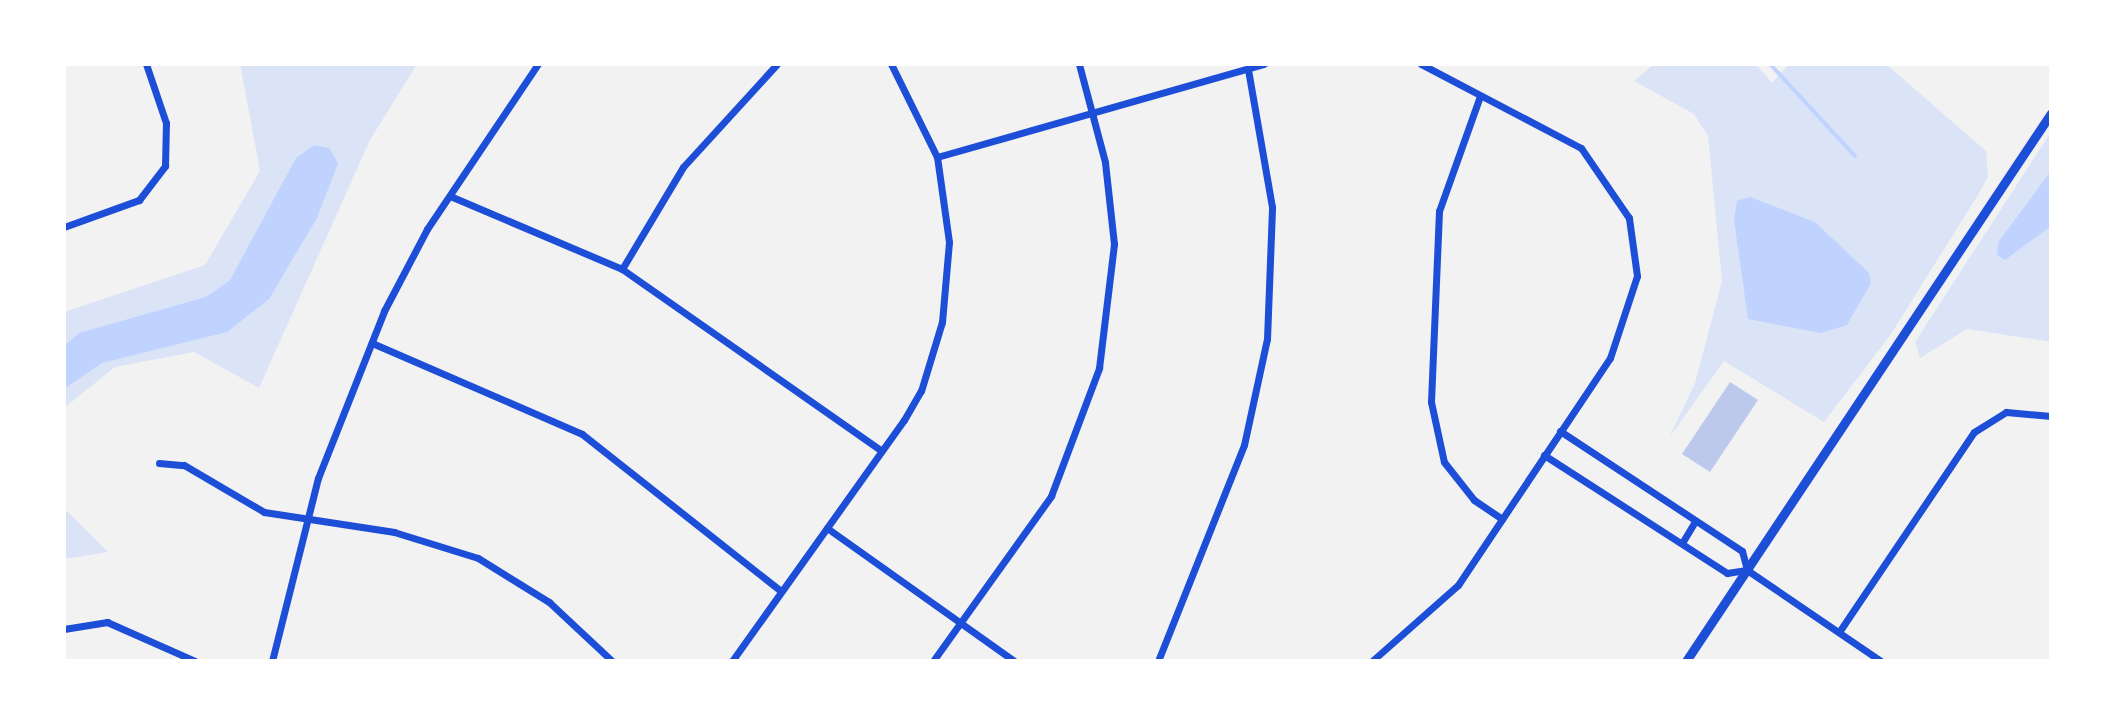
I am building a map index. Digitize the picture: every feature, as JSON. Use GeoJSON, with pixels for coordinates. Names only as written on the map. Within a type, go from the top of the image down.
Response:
{"type":"FeatureCollection","features":[{"type":"Feature","properties":{"kind":"street"},"geometry":{"type":"LineString","coordinates":[[64,227],[139,200],[165,166],[166,123],[146,64]]}},
{"type":"Feature","properties":{"kind":"street"},"geometry":{"type":"LineString","coordinates":[[272,661],[305,522],[372,343],[414,251],[538,64]]}},
{"type":"Feature","properties":{"kind":"street"},"geometry":{"type":"LineString","coordinates":[[622,269],[683,167],[777,64]]}},
{"type":"Feature","properties":{"kind":"street"},"geometry":{"type":"LineString","coordinates":[[732,661],[882,451],[921,391],[942,322],[949,242],[937,157],[891,64]]}},
{"type":"Feature","properties":{"kind":"street"},"geometry":{"type":"LineString","coordinates":[[933,661],[1051,496],[1099,368],[1114,244],[1093,112],[1079,64]]}},
{"type":"Feature","properties":{"kind":"street"},"geometry":{"type":"LineString","coordinates":[[937,157],[1264,64]]}},
{"type":"Feature","properties":{"kind":"street"},"geometry":{"type":"LineString","coordinates":[[1372,661],[1441,604],[1502,519],[1627,325],[1637,276],[1629,218],[1581,148],[1421,64]]}},
{"type":"Feature","properties":{"kind":"street"},"geometry":{"type":"LineString","coordinates":[[1158,661],[1244,445],[1267,339],[1274,241],[1268,164],[1248,69]]}},
{"type":"Feature","properties":{"kind":"street"},"geometry":{"type":"LineString","coordinates":[[1480,96],[1439,211],[1431,402],[1444,462],[1474,500],[1502,519]]}},
{"type":"Feature","properties":{"kind":"street"},"geometry":{"type":"LineString","coordinates":[[1686,661],[2051,113]]}},
{"type":"Feature","properties":{"kind":"street"},"geometry":{"type":"LineString","coordinates":[[450,196],[622,269],[882,451]]}},
{"type":"Feature","properties":{"kind":"street"},"geometry":{"type":"LineString","coordinates":[[372,343],[582,434],[781,591]]}},
{"type":"Feature","properties":{"kind":"street"},"geometry":{"type":"LineString","coordinates":[[1839,632],[1974,432],[2006,412],[2051,416]]}},
{"type":"Feature","properties":{"kind":"street"},"geometry":{"type":"LineString","coordinates":[[1560,431],[1742,551],[1747,570],[1881,661]]}},
{"type":"Feature","properties":{"kind":"street"},"geometry":{"type":"LineString","coordinates":[[1544,455],[1727,573],[1747,570]]}},
{"type":"Feature","properties":{"kind":"street"},"geometry":{"type":"LineString","coordinates":[[159,463],[184,465],[244,503],[305,522],[394,532],[478,558],[549,602],[612,661]]}},
{"type":"Feature","properties":{"kind":"street"},"geometry":{"type":"LineString","coordinates":[[1682,543],[1695,521]]}},
{"type":"Feature","properties":{"kind":"street"},"geometry":{"type":"LineString","coordinates":[[827,528],[1014,661]]}},
{"type":"Feature","properties":{"kind":"street"},"geometry":{"type":"LineString","coordinates":[[64,629],[107,622],[195,661]]}},
{"type":"Feature","properties":{"kind":"shaded area"},"geometry":{"type":"Polygon","coordinates":[[[240,64],[417,64],[370,140],[259,388],[194,352],[115,367],[64,408],[64,312],[205,265],[260,171],[240,64]]]}},
{"type":"Feature","properties":{"kind":"shaded area"},"geometry":{"type":"Polygon","coordinates":[[[1654,64],[1756,64],[1772,83],[1789,64],[1886,64],[1986,151],[1988,177],[1978,195],[1891,334],[1824,422],[1724,361],[1669,438],[1695,383],[1722,281],[1708,136],[1694,114],[1634,81],[1654,64]]]}},
{"type":"Feature","properties":{"kind":"shaded area"},"geometry":{"type":"Polygon","coordinates":[[[2051,132],[2051,342],[1967,329],[1920,358],[1915,342],[2051,132]]]}},
{"type":"Feature","properties":{"kind":"shaded area"},"geometry":{"type":"Polygon","coordinates":[[[64,508],[108,552],[64,559],[64,508]]]}},
{"type":"Feature","properties":{"kind":"water"},"geometry":{"type":"Polygon","coordinates":[[[314,145],[329,148],[338,163],[317,218],[269,299],[227,332],[102,363],[64,389],[64,346],[79,333],[206,297],[230,280],[296,158],[314,145]]]}},
{"type":"Feature","properties":{"kind":"water"},"geometry":{"type":"Polygon","coordinates":[[[2051,171],[2051,226],[2005,260],[1997,255],[1999,241],[2051,171]]]}},
{"type":"Feature","properties":{"kind":"water"},"geometry":{"type":"Polygon","coordinates":[[[1750,197],[1815,222],[1869,273],[1871,283],[1847,325],[1821,333],[1748,319],[1734,220],[1737,201],[1750,197]]]}},
{"type":"Feature","properties":{"kind":"building"},"geometry":{"type":"Polygon","coordinates":[[[1730,382],[1758,400],[1710,472],[1682,454],[1730,382]]]}},
{"type":"Feature","properties":{"kind":"waterway"},"geometry":{"type":"LineString","coordinates":[[1770,64],[1855,156]]}}]}
